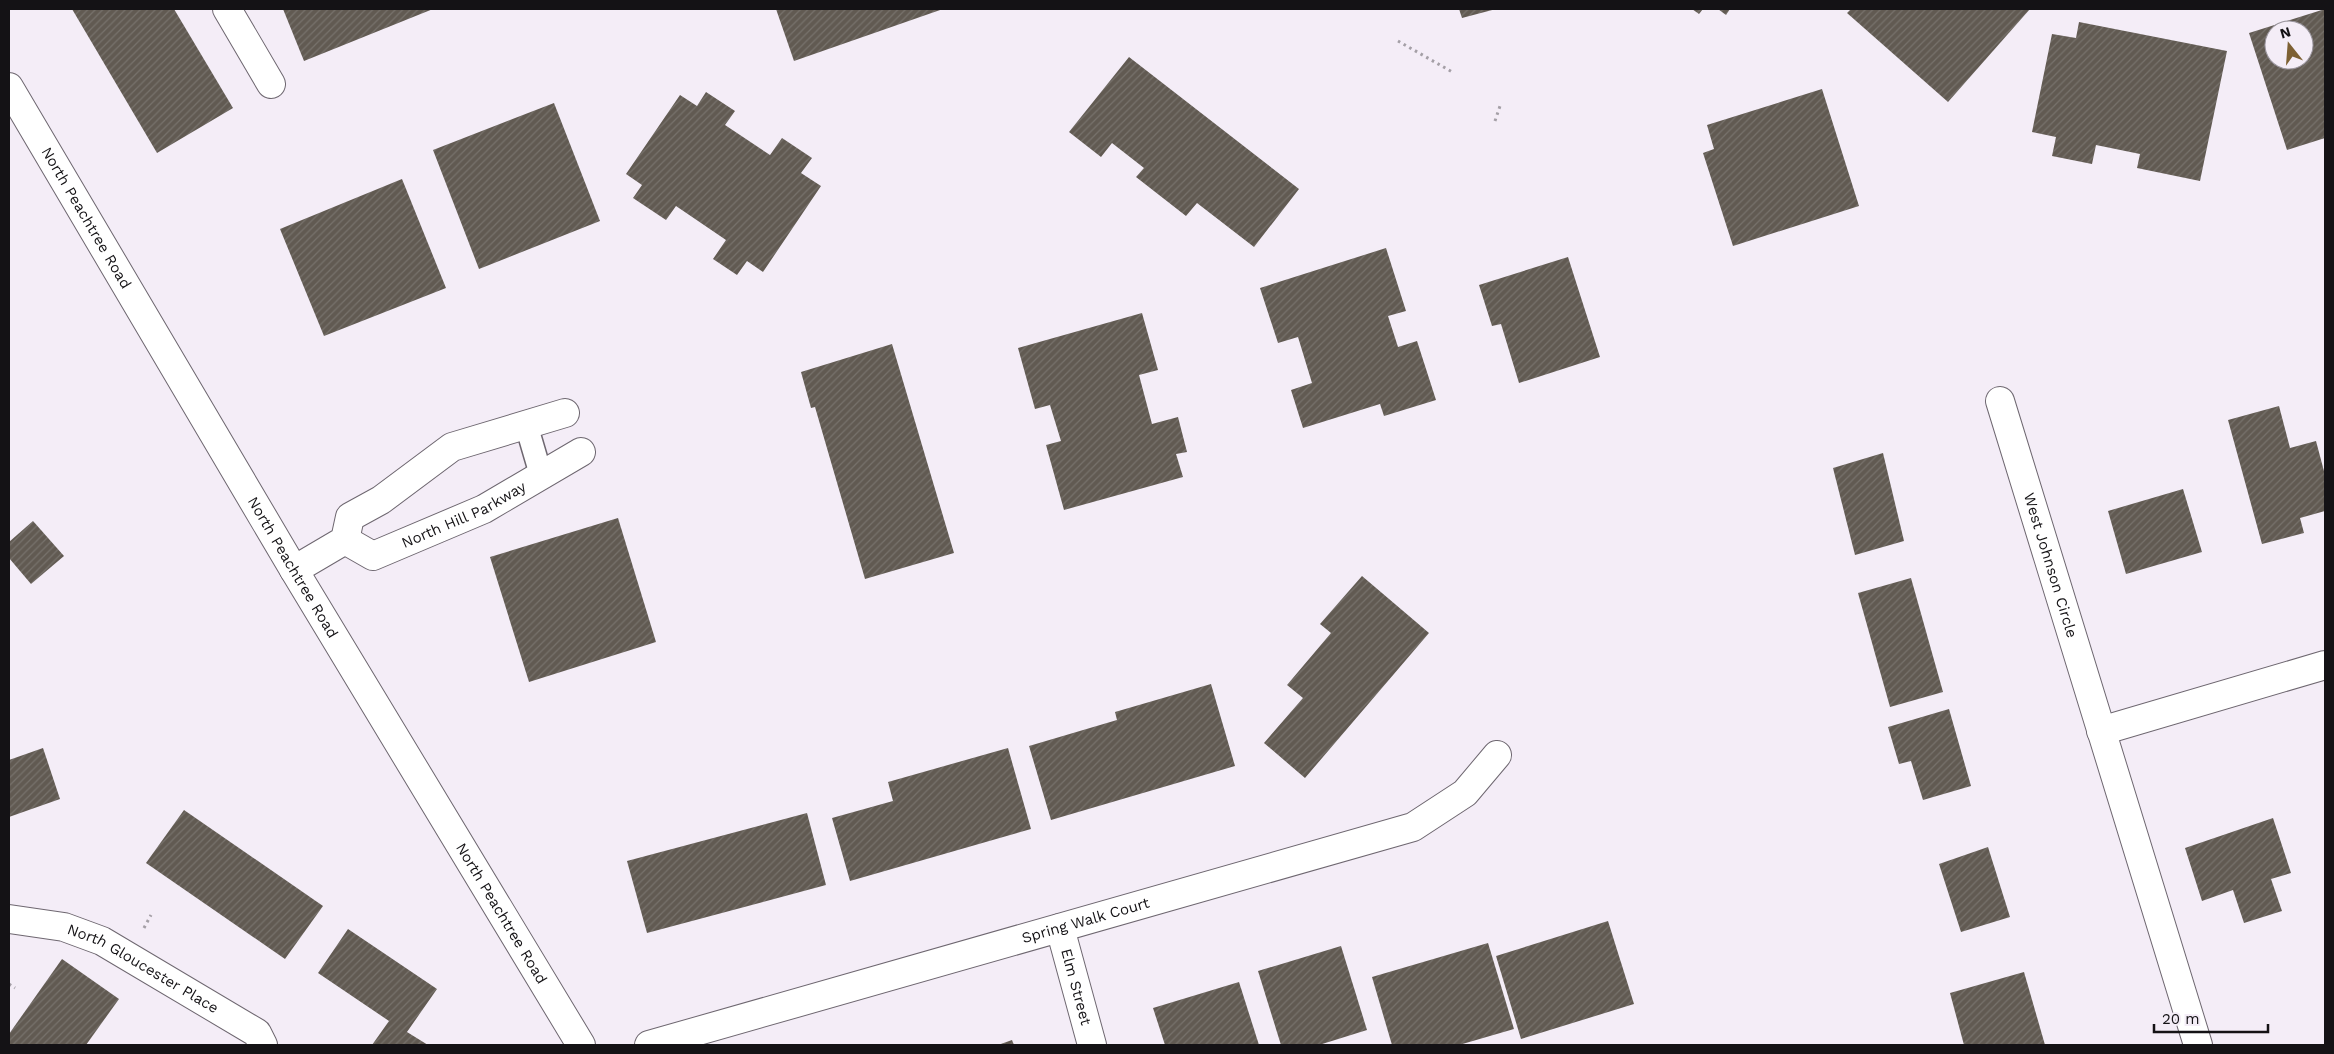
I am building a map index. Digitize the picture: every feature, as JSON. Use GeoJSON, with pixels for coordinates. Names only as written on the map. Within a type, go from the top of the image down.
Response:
{"type":"FeatureCollection","features":[{"type":"Feature","properties":{"kind":"street"},"geometry":{"type":"LineString","coordinates":[[227,9],[271,84]]}},
{"type":"Feature","properties":{"kind":"street","name":"North Peachtree Road"},"geometry":{"type":"LineString","coordinates":[[9,87],[294,570],[581,1045]]}},
{"type":"Feature","properties":{"kind":"street","name":"West Johnson Circle"},"geometry":{"type":"LineString","coordinates":[[2000,401],[2198,1045]]}},
{"type":"Feature","properties":{"kind":"street"},"geometry":{"type":"LineString","coordinates":[[294,570],[345,540],[350,517],[381,500],[452,447],[565,413]]}},
{"type":"Feature","properties":{"kind":"street","name":"North Hill Parkway"},"geometry":{"type":"LineString","coordinates":[[345,540],[373,556],[484,509],[581,452]]}},
{"type":"Feature","properties":{"kind":"street"},"geometry":{"type":"LineString","coordinates":[[2101,731],[2325,665]]}},
{"type":"Feature","properties":{"kind":"street","name":"Spring Walk Court"},"geometry":{"type":"LineString","coordinates":[[649,1045],[1413,828],[1465,793],[1496,754]]}},
{"type":"Feature","properties":{"kind":"street","name":"North Gloucester Place"},"geometry":{"type":"LineString","coordinates":[[9,919],[64,927],[102,941],[257,1033],[263,1045]]}},
{"type":"Feature","properties":{"kind":"street","name":"Elm Street"},"geometry":{"type":"LineString","coordinates":[[1060,928],[1092,1045]]}},
{"type":"Feature","properties":{"kind":"lane"},"geometry":{"type":"LineString","coordinates":[[526,424],[541,475]]}},
{"type":"Feature","properties":{"kind":"path"},"geometry":{"type":"LineString","coordinates":[[1398,41],[1454,73]]}},
{"type":"Feature","properties":{"kind":"path"},"geometry":{"type":"LineString","coordinates":[[1495,121],[1500,106]]}},
{"type":"Feature","properties":{"kind":"path"},"geometry":{"type":"LineString","coordinates":[[9,984],[14,988]]}},
{"type":"Feature","properties":{"kind":"building"},"geometry":{"type":"Polygon","coordinates":[[[72,9],[174,9],[233,108],[157,153],[72,9]]]}},
{"type":"Feature","properties":{"kind":"building"},"geometry":{"type":"Polygon","coordinates":[[[283,9],[433,9],[304,61],[283,9]]]}},
{"type":"Feature","properties":{"kind":"building"},"geometry":{"type":"Polygon","coordinates":[[[776,9],[943,9],[794,61],[776,9]]]}},
{"type":"Feature","properties":{"kind":"building"},"geometry":{"type":"Polygon","coordinates":[[[1459,9],[1496,9],[1462,18],[1459,9]]]}},
{"type":"Feature","properties":{"kind":"building"},"geometry":{"type":"Polygon","coordinates":[[[1692,9],[1703,9],[1699,14],[1692,9]]]}},
{"type":"Feature","properties":{"kind":"building"},"geometry":{"type":"Polygon","coordinates":[[[1718,9],[1730,9],[1726,15],[1718,9]]]}},
{"type":"Feature","properties":{"kind":"building"},"geometry":{"type":"Polygon","coordinates":[[[1851,9],[2030,9],[1948,102],[1847,13],[1851,9]]]}},
{"type":"Feature","properties":{"kind":"building"},"geometry":{"type":"Polygon","coordinates":[[[2325,9],[2325,138],[2287,150],[2249,33],[2264,28],[2264,70],[2314,70],[2314,20],[2290,20],[2325,9]]]}},
{"type":"Feature","properties":{"kind":"building"},"geometry":{"type":"Polygon","coordinates":[[[2079,22],[2227,51],[2200,181],[2137,168],[2140,154],[2096,145],[2092,164],[2052,156],[2056,137],[2032,132],[2052,34],[2076,38],[2079,22]]]}},
{"type":"Feature","properties":{"kind":"building"},"geometry":{"type":"Polygon","coordinates":[[[1129,57],[1299,189],[1254,247],[1197,203],[1186,216],[1136,177],[1144,168],[1112,143],[1101,157],[1069,132],[1129,57]]]}},
{"type":"Feature","properties":{"kind":"building"},"geometry":{"type":"Polygon","coordinates":[[[1822,89],[1859,206],[1733,246],[1703,153],[1714,149],[1707,125],[1822,89]]]}},
{"type":"Feature","properties":{"kind":"building"},"geometry":{"type":"Polygon","coordinates":[[[706,92],[735,111],[725,125],[770,155],[782,138],[812,158],[801,173],[821,186],[763,272],[747,261],[737,275],[713,259],[726,240],[676,206],[666,220],[633,198],[642,185],[626,174],[680,95],[697,106],[706,92]]]}},
{"type":"Feature","properties":{"kind":"building"},"geometry":{"type":"Polygon","coordinates":[[[554,103],[600,221],[479,269],[433,150],[554,103]]]}},
{"type":"Feature","properties":{"kind":"building"},"geometry":{"type":"Polygon","coordinates":[[[402,179],[446,288],[324,336],[280,229],[402,179]]]}},
{"type":"Feature","properties":{"kind":"building"},"geometry":{"type":"Polygon","coordinates":[[[1386,248],[1406,311],[1388,316],[1398,347],[1417,341],[1436,400],[1384,416],[1380,404],[1303,428],[1291,390],[1312,383],[1298,337],[1278,343],[1260,288],[1386,248]]]}},
{"type":"Feature","properties":{"kind":"building"},"geometry":{"type":"Polygon","coordinates":[[[1568,257],[1600,357],[1519,383],[1501,324],[1492,326],[1479,285],[1568,257]]]}},
{"type":"Feature","properties":{"kind":"building"},"geometry":{"type":"Polygon","coordinates":[[[1142,313],[1158,370],[1139,375],[1152,424],[1178,417],[1187,452],[1176,454],[1183,477],[1064,510],[1046,445],[1061,441],[1050,405],[1035,409],[1018,348],[1142,313]]]}},
{"type":"Feature","properties":{"kind":"building"},"geometry":{"type":"Polygon","coordinates":[[[892,344],[954,553],[865,579],[815,407],[811,408],[801,372],[892,344]]]}},
{"type":"Feature","properties":{"kind":"building"},"geometry":{"type":"Polygon","coordinates":[[[2279,406],[2290,448],[2316,441],[2325,475],[2325,511],[2300,518],[2304,533],[2262,544],[2228,420],[2279,406]]]}},
{"type":"Feature","properties":{"kind":"building"},"geometry":{"type":"Polygon","coordinates":[[[1883,453],[1904,541],[1855,555],[1833,468],[1883,453]]]}},
{"type":"Feature","properties":{"kind":"building"},"geometry":{"type":"Polygon","coordinates":[[[2183,489],[2202,552],[2126,574],[2108,511],[2183,489]]]}},
{"type":"Feature","properties":{"kind":"building"},"geometry":{"type":"Polygon","coordinates":[[[618,518],[656,642],[529,682],[490,557],[618,518]]]}},
{"type":"Feature","properties":{"kind":"building"},"geometry":{"type":"Polygon","coordinates":[[[33,521],[64,556],[31,584],[9,558],[9,542],[33,521]]]}},
{"type":"Feature","properties":{"kind":"building"},"geometry":{"type":"Polygon","coordinates":[[[1362,576],[1429,633],[1305,778],[1264,743],[1303,698],[1287,685],[1331,633],[1320,624],[1362,576]]]}},
{"type":"Feature","properties":{"kind":"building"},"geometry":{"type":"Polygon","coordinates":[[[1911,578],[1943,692],[1890,707],[1858,593],[1911,578]]]}},
{"type":"Feature","properties":{"kind":"building"},"geometry":{"type":"Polygon","coordinates":[[[1211,684],[1235,766],[1051,820],[1029,746],[1117,720],[1115,712],[1211,684]]]}},
{"type":"Feature","properties":{"kind":"building"},"geometry":{"type":"Polygon","coordinates":[[[1949,709],[1971,786],[1923,800],[1911,761],[1899,764],[1888,727],[1949,709]]]}},
{"type":"Feature","properties":{"kind":"building"},"geometry":{"type":"Polygon","coordinates":[[[43,748],[60,799],[9,817],[9,760],[43,748]]]}},
{"type":"Feature","properties":{"kind":"building"},"geometry":{"type":"Polygon","coordinates":[[[1008,748],[1031,829],[850,881],[832,818],[893,801],[888,782],[1008,748]]]}},
{"type":"Feature","properties":{"kind":"building"},"geometry":{"type":"Polygon","coordinates":[[[184,810],[323,906],[285,959],[146,863],[184,810]]]}},
{"type":"Feature","properties":{"kind":"building"},"geometry":{"type":"Polygon","coordinates":[[[807,813],[826,885],[647,933],[627,861],[807,813]]]}},
{"type":"Feature","properties":{"kind":"building"},"geometry":{"type":"Polygon","coordinates":[[[2273,818],[2291,873],[2271,879],[2282,911],[2244,923],[2233,890],[2202,901],[2185,848],[2273,818]]]}},
{"type":"Feature","properties":{"kind":"building"},"geometry":{"type":"Polygon","coordinates":[[[1988,847],[2010,917],[1961,932],[1939,864],[1988,847]]]}},
{"type":"Feature","properties":{"kind":"building"},"geometry":{"type":"Polygon","coordinates":[[[1608,921],[1634,1004],[1521,1039],[1496,956],[1608,921]]]}},
{"type":"Feature","properties":{"kind":"building"},"geometry":{"type":"Polygon","coordinates":[[[348,929],[437,989],[407,1032],[428,1045],[372,1045],[389,1021],[318,973],[348,929]]]}},
{"type":"Feature","properties":{"kind":"building"},"geometry":{"type":"Polygon","coordinates":[[[1488,943],[1514,1029],[1459,1045],[1392,1045],[1372,977],[1488,943]]]}},
{"type":"Feature","properties":{"kind":"building"},"geometry":{"type":"Polygon","coordinates":[[[1341,946],[1367,1030],[1319,1045],[1281,1045],[1258,971],[1341,946]]]}},
{"type":"Feature","properties":{"kind":"building"},"geometry":{"type":"Polygon","coordinates":[[[62,959],[119,999],[86,1045],[9,1045],[9,1034],[62,959]]]}},
{"type":"Feature","properties":{"kind":"building"},"geometry":{"type":"Polygon","coordinates":[[[2024,972],[2045,1045],[1964,1045],[1950,993],[2024,972]]]}},
{"type":"Feature","properties":{"kind":"building"},"geometry":{"type":"Polygon","coordinates":[[[1239,982],[1259,1045],[1165,1045],[1153,1008],[1239,982]]]}},
{"type":"Feature","properties":{"kind":"building"},"geometry":{"type":"Polygon","coordinates":[[[1012,1040],[1014,1045],[998,1045],[1012,1040]]]}}]}
